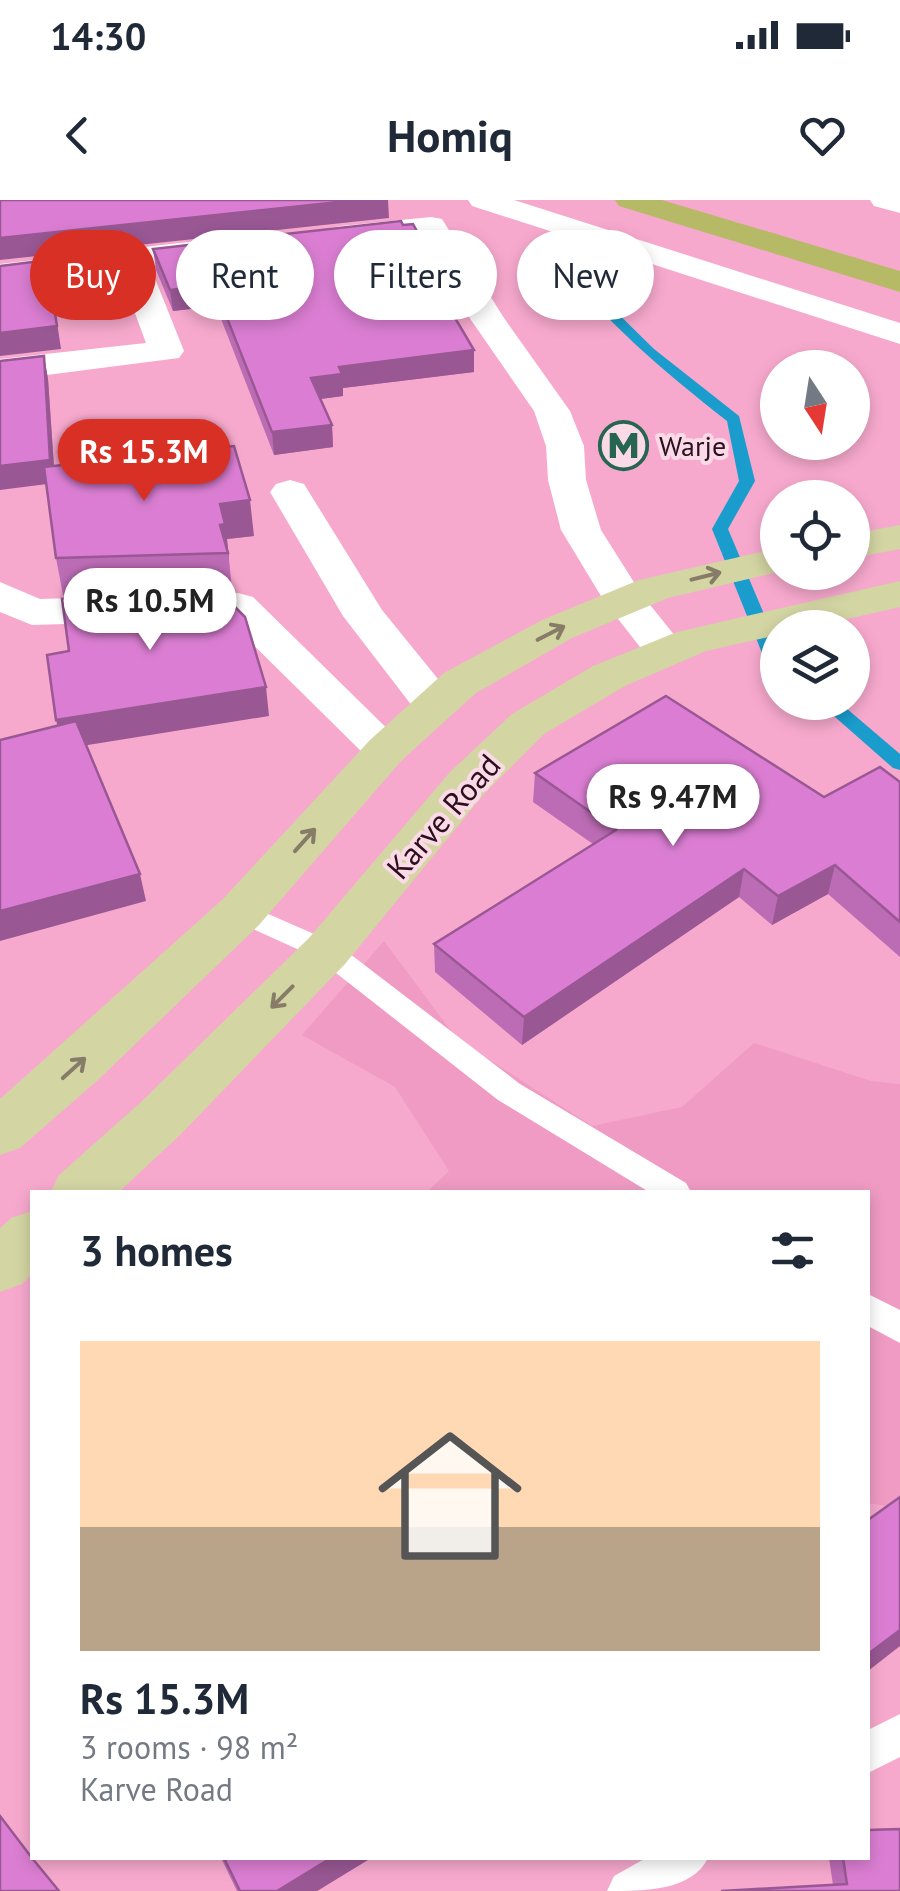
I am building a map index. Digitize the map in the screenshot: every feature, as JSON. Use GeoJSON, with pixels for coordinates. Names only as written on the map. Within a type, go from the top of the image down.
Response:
{"type":"FeatureCollection","features":[{"type":"Feature","properties":{"kind":"highway"},"geometry":{"type":"LineString","coordinates":[[630,200],[900,282]]}},
{"type":"Feature","properties":{"kind":"main road"},"geometry":{"type":"LineString","coordinates":[[870,543],[900,538]]}},
{"type":"Feature","properties":{"kind":"main road"},"geometry":{"type":"LineString","coordinates":[[0,1132],[78,1065],[240,912],[386,750],[460,683],[557,629],[640,595],[760,564]]}},
{"type":"Feature","properties":{"kind":"main road","name":"Karve Road"},"geometry":{"type":"LineString","coordinates":[[82,1190],[161,1118],[328,951],[466,783],[528,724],[609,676],[679,646],[785,617],[900,594]]}},
{"type":"Feature","properties":{"kind":"main road"},"geometry":{"type":"LineString","coordinates":[[0,1266],[30,1238]]}},
{"type":"Feature","properties":{"kind":"street"},"geometry":{"type":"LineString","coordinates":[[483,200],[900,334]]}},
{"type":"Feature","properties":{"kind":"street"},"geometry":{"type":"LineString","coordinates":[[885,200],[900,204]]}},
{"type":"Feature","properties":{"kind":"street"},"geometry":{"type":"LineString","coordinates":[[156,255],[431,226],[488,320],[552,411],[565,446],[566,480],[581,530],[640,595],[679,646]]}},
{"type":"Feature","properties":{"kind":"street"},"geometry":{"type":"LineString","coordinates":[[0,274],[30,270]]}},
{"type":"Feature","properties":{"kind":"street"},"geometry":{"type":"LineString","coordinates":[[0,370],[167,351],[155,320]]}},
{"type":"Feature","properties":{"kind":"street"},"geometry":{"type":"LineString","coordinates":[[290,492],[364,616],[435,705]]}},
{"type":"Feature","properties":{"kind":"street"},"geometry":{"type":"LineString","coordinates":[[0,594],[32,612],[238,606],[386,750]]}},
{"type":"Feature","properties":{"kind":"lane"},"geometry":{"type":"LineString","coordinates":[[240,912],[328,951],[509,1092],[673,1190]]}},
{"type":"Feature","properties":{"kind":"lane"},"geometry":{"type":"LineString","coordinates":[[870,1309],[900,1328]]}},
{"type":"Feature","properties":{"kind":"lane"},"geometry":{"type":"LineString","coordinates":[[870,1752],[900,1734]]}},
{"type":"Feature","properties":{"kind":"lane"},"geometry":{"type":"LineString","coordinates":[[629,1891],[683,1860]]}},
{"type":"Feature","properties":{"kind":"shaded area"},"geometry":{"type":"Polygon","coordinates":[[[384,941],[457,1039],[592,1126],[682,1107],[754,1043],[871,1081],[900,1084],[900,1508],[870,1503],[870,1190],[429,1190],[449,1171],[395,1087],[302,1035],[384,941]]]}},
{"type":"Feature","properties":{"kind":"building"},"geometry":{"type":"Polygon","coordinates":[[[0,200],[358,200],[75,230],[30,230],[30,235],[0,238],[0,200]]]}},
{"type":"Feature","properties":{"kind":"building"},"geometry":{"type":"Polygon","coordinates":[[[401,221],[403,225],[413,224],[416,230],[334,230],[334,320],[456,320],[474,350],[339,367],[342,374],[311,378],[332,425],[272,432],[228,320],[314,320],[314,231],[401,221]]]}},
{"type":"Feature","properties":{"kind":"building"},"geometry":{"type":"Polygon","coordinates":[[[176,246],[176,289],[170,290],[156,249],[176,246]]]}},
{"type":"Feature","properties":{"kind":"building"},"geometry":{"type":"Polygon","coordinates":[[[30,262],[30,320],[56,320],[57,326],[0,333],[0,266],[30,262]]]}},
{"type":"Feature","properties":{"kind":"building"},"geometry":{"type":"Polygon","coordinates":[[[44,356],[50,460],[0,466],[0,361],[44,356]]]}},
{"type":"Feature","properties":{"kind":"building"},"geometry":{"type":"Polygon","coordinates":[[[234,446],[250,500],[220,504],[225,524],[220,525],[228,553],[56,558],[44,467],[234,446]]]}},
{"type":"Feature","properties":{"kind":"building"},"geometry":{"type":"Polygon","coordinates":[[[222,594],[245,617],[266,687],[56,720],[47,655],[69,651],[62,599],[222,594]]]}},
{"type":"Feature","properties":{"kind":"building"},"geometry":{"type":"Polygon","coordinates":[[[666,696],[824,797],[880,767],[900,782],[900,922],[835,865],[778,896],[744,869],[524,1017],[434,944],[616,830],[535,773],[666,696]]]}},
{"type":"Feature","properties":{"kind":"building"},"geometry":{"type":"Polygon","coordinates":[[[76,721],[140,874],[0,911],[0,740],[76,721]]]}},
{"type":"Feature","properties":{"kind":"building"},"geometry":{"type":"Polygon","coordinates":[[[900,1497],[900,1630],[870,1652],[870,1519],[900,1497]]]}},
{"type":"Feature","properties":{"kind":"building"},"geometry":{"type":"Polygon","coordinates":[[[0,1816],[30,1860],[59,1891],[0,1891],[0,1816]]]}},
{"type":"Feature","properties":{"kind":"building"},"geometry":{"type":"Polygon","coordinates":[[[900,1829],[900,1891],[721,1891],[847,1884],[843,1860],[870,1860],[870,1830],[900,1829]]]}},
{"type":"Feature","properties":{"kind":"building"},"geometry":{"type":"Polygon","coordinates":[[[225,1860],[328,1860],[277,1891],[240,1891],[225,1860]]]}},
{"type":"Feature","properties":{"kind":"waterway"},"geometry":{"type":"LineString","coordinates":[[616,320],[649,352],[734,419],[747,481],[720,529],[760,626]]}},
{"type":"Feature","properties":{"kind":"waterway"},"geometry":{"type":"LineString","coordinates":[[848,720],[900,764]]}},
{"type":"Feature","properties":{"kind":"place","name":"Warje"},"geometry":{"type":"Point","coordinates":[624,445]}}]}
